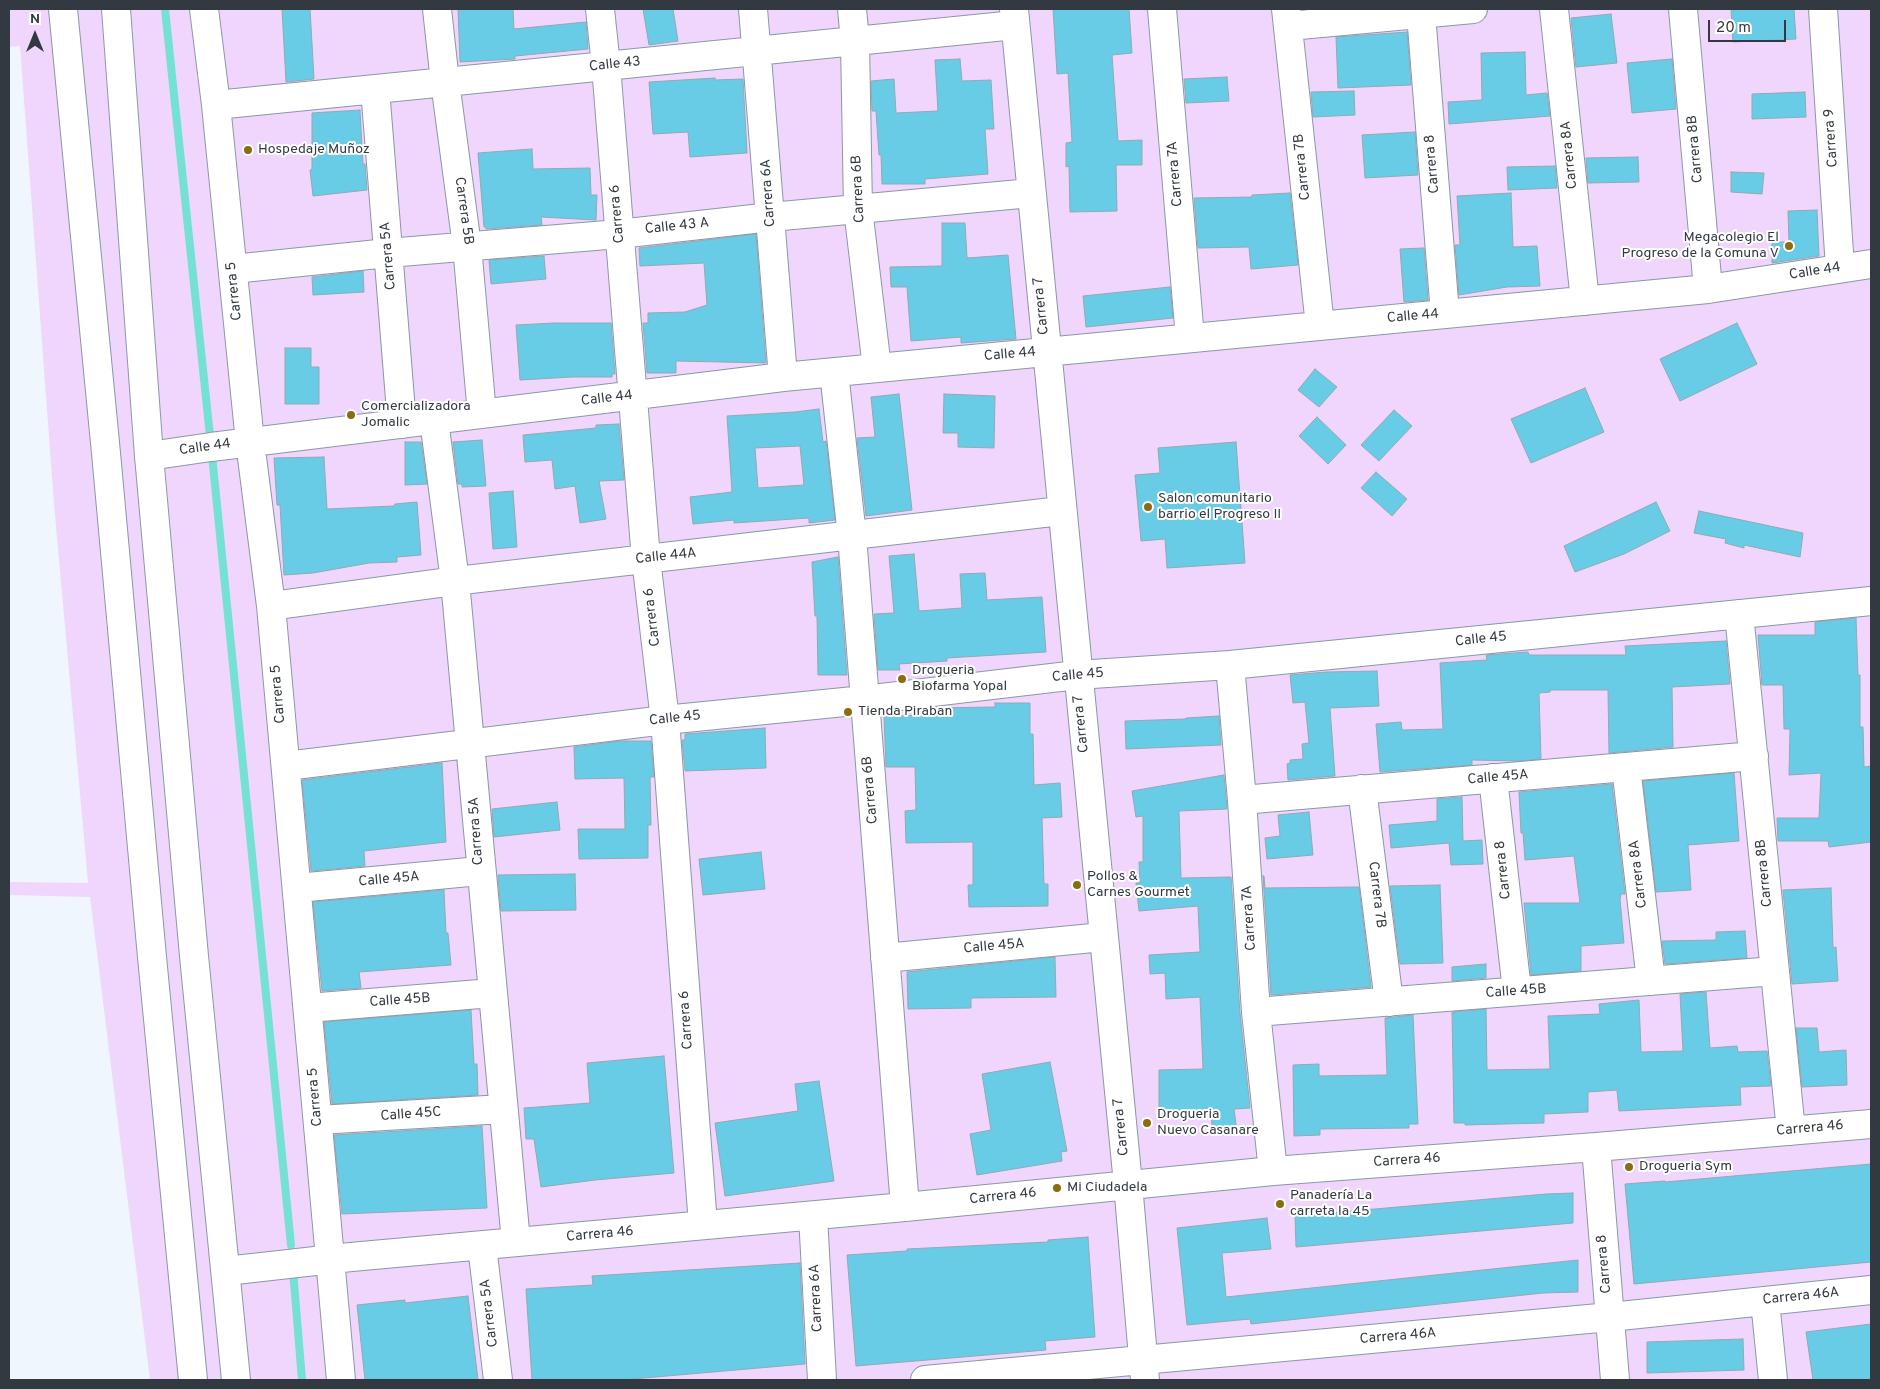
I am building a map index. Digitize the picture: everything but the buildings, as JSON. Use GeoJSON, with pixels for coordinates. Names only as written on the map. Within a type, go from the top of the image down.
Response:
{"type":"FeatureCollection","features":[{"type":"Feature","properties":{"kind":"street"},"geometry":{"type":"LineString","coordinates":[[63,9],[193,1380]]}},
{"type":"Feature","properties":{"kind":"street"},"geometry":{"type":"LineString","coordinates":[[116,9],[149,456],[194,956],[236,1380]]}},
{"type":"Feature","properties":{"kind":"street","name":"Carrera 5"},"geometry":{"type":"LineString","coordinates":[[204,9],[216,105],[250,442],[271,606],[341,1380]]}},
{"type":"Feature","properties":{"kind":"street","name":"Carrera 5B"},"geometry":{"type":"LineString","coordinates":[[437,9],[445,82],[468,246],[482,414]]}},
{"type":"Feature","properties":{"kind":"street","name":"Carrera 6"},"geometry":{"type":"LineString","coordinates":[[600,9],[634,396],[646,559],[665,720],[702,1225]]}},
{"type":"Feature","properties":{"kind":"street","name":"Carrera 6A"},"geometry":{"type":"LineString","coordinates":[[753,9],[758,51],[783,377]]}},
{"type":"Feature","properties":{"kind":"street","name":"Carrera 6B"},"geometry":{"type":"LineString","coordinates":[[852,9],[855,41],[858,209],[877,368]]}},
{"type":"Feature","properties":{"kind":"street","name":"Carrera 7A"},"geometry":{"type":"LineString","coordinates":[[1162,9],[1190,338]]}},
{"type":"Feature","properties":{"kind":"street"},"geometry":{"type":"LineString","coordinates":[[1288,17],[1421,14],[1473,9]]}},
{"type":"Feature","properties":{"kind":"street","name":"Carrera 8A"},"geometry":{"type":"LineString","coordinates":[[1554,9],[1585,301]]}},
{"type":"Feature","properties":{"kind":"street","name":"Carrera 8B"},"geometry":{"type":"LineString","coordinates":[[1683,9],[1708,289]]}},
{"type":"Feature","properties":{"kind":"street","name":"Carrera 9"},"geometry":{"type":"LineString","coordinates":[[1823,9],[1840,268]]}},
{"type":"Feature","properties":{"kind":"street","name":"Carrera 8"},"geometry":{"type":"LineString","coordinates":[[1421,14],[1445,314]]}},
{"type":"Feature","properties":{"kind":"street","name":"Calle 43"},"geometry":{"type":"LineString","coordinates":[[216,105],[855,41],[1014,17]]}},
{"type":"Feature","properties":{"kind":"street","name":"Carrera 7"},"geometry":{"type":"LineString","coordinates":[[1014,17],[1128,1184],[1144,1371]]}},
{"type":"Feature","properties":{"kind":"street","name":"Carrera 7B"},"geometry":{"type":"LineString","coordinates":[[1288,17],[1320,326]]}},
{"type":"Feature","properties":{"kind":"street","name":"Carrera 5A"},"geometry":{"type":"LineString","coordinates":[[375,89],[402,424]]}},
{"type":"Feature","properties":{"kind":"street","name":"Calle 43 A"},"geometry":{"type":"LineString","coordinates":[[233,270],[388,253],[619,234],[771,217],[1031,193]]}},
{"type":"Feature","properties":{"kind":"street","name":"Calle 44"},"geometry":{"type":"LineString","coordinates":[[149,456],[783,377],[1708,289],[1871,264]]}},
{"type":"Feature","properties":{"kind":"street","name":"Carrera 6B"},"geometry":{"type":"LineString","coordinates":[[834,372],[852,536],[905,1207]]}},
{"type":"Feature","properties":{"kind":"street","name":"Carrera 5A"},"geometry":{"type":"LineString","coordinates":[[434,420],[455,581],[480,871],[516,1242]]}},
{"type":"Feature","properties":{"kind":"street","name":"Calle 44A"},"geometry":{"type":"LineString","coordinates":[[271,606],[455,581],[1061,511]]}},
{"type":"Feature","properties":{"kind":"street","name":"Calle 45"},"geometry":{"type":"LineString","coordinates":[[286,766],[665,720],[864,700],[1077,675],[1230,666],[1871,601]]}},
{"type":"Feature","properties":{"kind":"street","name":"Carrera 8B"},"geometry":{"type":"LineString","coordinates":[[1739,614],[1791,1132]]}},
{"type":"Feature","properties":{"kind":"street","name":"Carrera 7A"},"geometry":{"type":"LineString","coordinates":[[1230,666],[1242,800],[1256,1012],[1273,1171]]}},
{"type":"Feature","properties":{"kind":"street","name":"Calle 45A"},"geometry":{"type":"LineString","coordinates":[[1242,800],[1754,756]]}},
{"type":"Feature","properties":{"kind":"street","name":"Carrera 8A"},"geometry":{"type":"LineString","coordinates":[[1626,767],[1651,981]]}},
{"type":"Feature","properties":{"kind":"street","name":"Carrera 8"},"geometry":{"type":"LineString","coordinates":[[1493,778],[1517,991]]}},
{"type":"Feature","properties":{"kind":"street","name":"Carrera 7B"},"geometry":{"type":"LineString","coordinates":[[1362,789],[1389,1002]]}},
{"type":"Feature","properties":{"kind":"street","name":"Calle 45A"},"geometry":{"type":"LineString","coordinates":[[297,888],[480,871]]}},
{"type":"Feature","properties":{"kind":"street","name":"Calle 45A"},"geometry":{"type":"LineString","coordinates":[[884,958],[1103,937]]}},
{"type":"Feature","properties":{"kind":"street","name":"Calle 45B"},"geometry":{"type":"LineString","coordinates":[[1256,1012],[1775,971]]}},
{"type":"Feature","properties":{"kind":"street","name":"Calle 45B"},"geometry":{"type":"LineString","coordinates":[[308,1008],[492,994]]}},
{"type":"Feature","properties":{"kind":"street","name":"Calle 45C"},"geometry":{"type":"LineString","coordinates":[[318,1120],[503,1109]]}},
{"type":"Feature","properties":{"kind":"street","name":"Carrera 46"},"geometry":{"type":"LineString","coordinates":[[226,1271],[330,1259],[814,1216],[1273,1171],[1791,1132],[1871,1124]]}},
{"type":"Feature","properties":{"kind":"street","name":"Carrera 8"},"geometry":{"type":"LineString","coordinates":[[1596,1147],[1615,1380]]}},
{"type":"Feature","properties":{"kind":"street","name":"Carrera 6A"},"geometry":{"type":"LineString","coordinates":[[814,1216],[822,1380]]}},
{"type":"Feature","properties":{"kind":"street","name":"Carrera 5A"},"geometry":{"type":"LineString","coordinates":[[482,1246],[498,1380]]}},
{"type":"Feature","properties":{"kind":"street","name":"Carrera 46A"},"geometry":{"type":"LineString","coordinates":[[925,1380],[1144,1371],[1610,1317],[1871,1290]]}},
{"type":"Feature","properties":{"kind":"street"},"geometry":{"type":"LineString","coordinates":[[1765,1301],[1773,1380]]}},
{"type":"Feature","properties":{"kind":"shaded area"},"geometry":{"type":"Polygon","coordinates":[[[9,9],[1871,9],[1871,1380],[150,1380],[90,897],[9,895],[9,882],[88,883],[54,504],[20,46],[9,47],[9,9]]]}},
{"type":"Feature","properties":{"kind":"waterway"},"geometry":{"type":"LineString","coordinates":[[165,9],[210,436]]}},
{"type":"Feature","properties":{"kind":"waterway"},"geometry":{"type":"LineString","coordinates":[[212,455],[291,1245]]}},
{"type":"Feature","properties":{"kind":"waterway"},"geometry":{"type":"LineString","coordinates":[[293,1270],[302,1380]]}},
{"type":"Feature","properties":{"kind":"place","name":"Hospedaje Muñoz"},"geometry":{"type":"Point","coordinates":[248,150]}},
{"type":"Feature","properties":{"kind":"place","name":"Megacolegio El Progreso de la Comuna V"},"geometry":{"type":"Point","coordinates":[1789,246]}},
{"type":"Feature","properties":{"kind":"place","name":"Comercializadora Jomalic"},"geometry":{"type":"Point","coordinates":[351,415]}},
{"type":"Feature","properties":{"kind":"place","name":"Salon comunitario barrio el Progreso II"},"geometry":{"type":"Point","coordinates":[1148,507]}},
{"type":"Feature","properties":{"kind":"place","name":"Drogueria Biofarma Yopal"},"geometry":{"type":"Point","coordinates":[902,679]}},
{"type":"Feature","properties":{"kind":"place","name":"Tienda Piraban"},"geometry":{"type":"Point","coordinates":[848,712]}},
{"type":"Feature","properties":{"kind":"place","name":"Pollos & Carnes Gourmet"},"geometry":{"type":"Point","coordinates":[1077,885]}},
{"type":"Feature","properties":{"kind":"place","name":"Drogueria Nuevo Casanare"},"geometry":{"type":"Point","coordinates":[1147,1123]}},
{"type":"Feature","properties":{"kind":"place","name":"Drogueria Sym"},"geometry":{"type":"Point","coordinates":[1629,1167]}},
{"type":"Feature","properties":{"kind":"place","name":"Mi Ciudadela"},"geometry":{"type":"Point","coordinates":[1057,1188]}},
{"type":"Feature","properties":{"kind":"place","name":"Panadería La carreta la 45"},"geometry":{"type":"Point","coordinates":[1280,1204]}}]}
